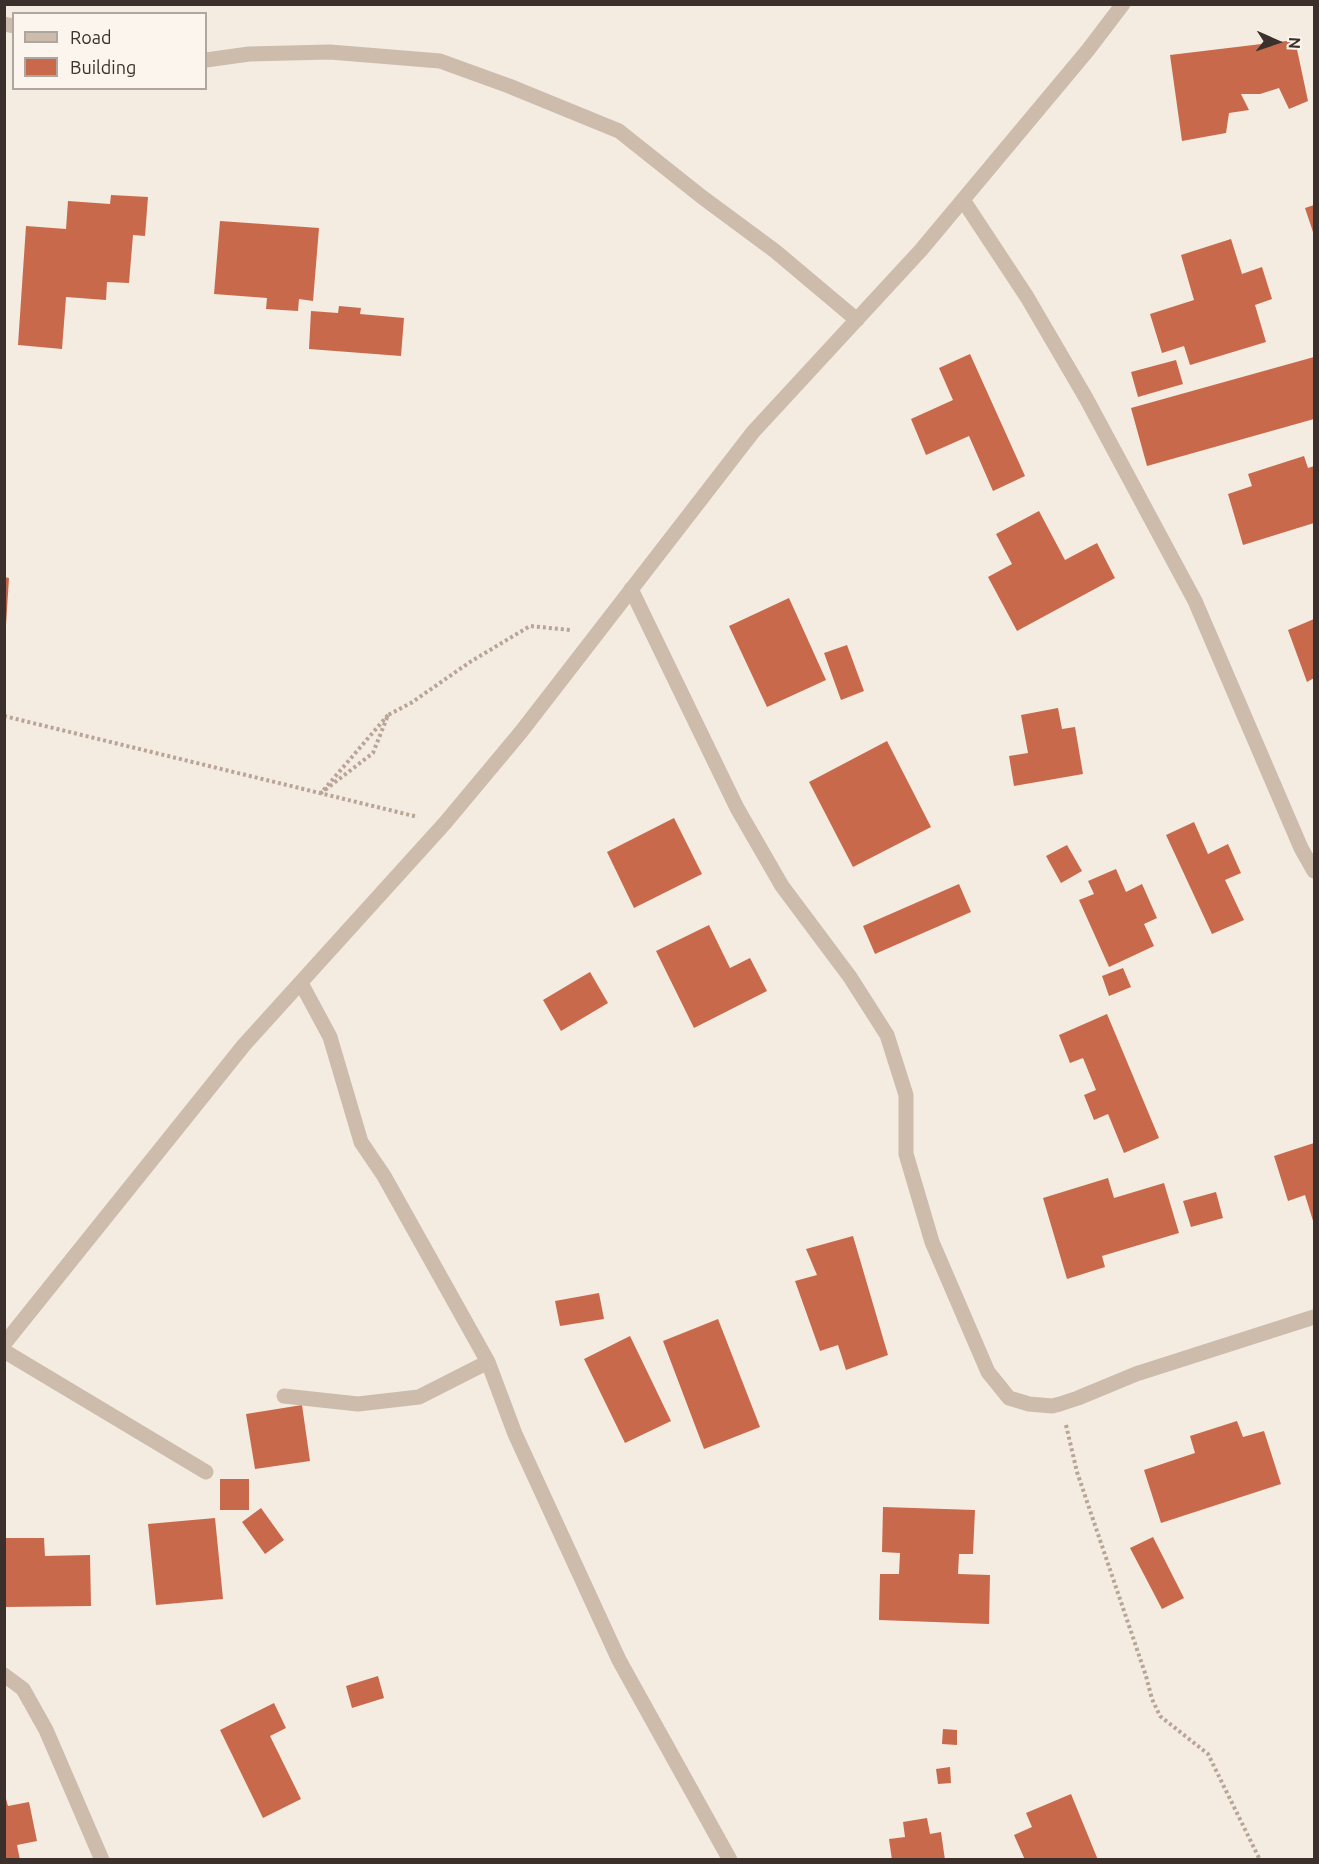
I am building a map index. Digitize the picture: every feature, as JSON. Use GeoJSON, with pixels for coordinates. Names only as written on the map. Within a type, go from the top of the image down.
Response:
{"type":"FeatureCollection","features":[{"type":"Feature","properties":{"kind":"street"},"geometry":{"type":"LineString","coordinates":[[4,1344],[244,1045],[445,823],[520,732],[753,432],[921,250],[1123,4]]}},
{"type":"Feature","properties":{"kind":"street"},"geometry":{"type":"LineString","coordinates":[[207,60],[249,54],[330,52],[418,59],[440,61],[509,86],[619,131],[775,251],[857,320]]}},
{"type":"Feature","properties":{"kind":"street"},"geometry":{"type":"LineString","coordinates":[[963,200],[1033,307],[1091,408],[1195,601],[1301,848],[1314,871]]}},
{"type":"Feature","properties":{"kind":"street"},"geometry":{"type":"LineString","coordinates":[[632,589],[737,808],[782,886],[850,977],[887,1035],[906,1095],[906,1154],[915,1191],[932,1242],[988,1372],[1009,1398],[1029,1404],[1052,1406],[1060,1404],[1136,1374],[1314,1317]]}},
{"type":"Feature","properties":{"kind":"street"},"geometry":{"type":"LineString","coordinates":[[301,983],[330,1037],[361,1142],[384,1176],[488,1362],[515,1434],[619,1660],[730,1860]]}},
{"type":"Feature","properties":{"kind":"street"},"geometry":{"type":"LineString","coordinates":[[4,1351],[206,1472]]}},
{"type":"Feature","properties":{"kind":"street"},"geometry":{"type":"LineString","coordinates":[[284,1396],[358,1404],[419,1397],[488,1362]]}},
{"type":"Feature","properties":{"kind":"street"},"geometry":{"type":"LineString","coordinates":[[4,1675],[23,1689],[46,1730],[102,1860]]}},
{"type":"Feature","properties":{"kind":"path"},"geometry":{"type":"LineString","coordinates":[[321,793],[388,716],[530,626],[598,632]]}},
{"type":"Feature","properties":{"kind":"path"},"geometry":{"type":"LineString","coordinates":[[4,716],[445,823]]}},
{"type":"Feature","properties":{"kind":"path"},"geometry":{"type":"LineString","coordinates":[[321,793],[373,753],[388,716]]}},
{"type":"Feature","properties":{"kind":"path"},"geometry":{"type":"LineString","coordinates":[[1060,1404],[1077,1472],[1152,1699],[1160,1716],[1208,1754],[1260,1860]]}},
{"type":"Feature","properties":{"kind":"building"},"geometry":{"type":"Polygon","coordinates":[[[1295,40],[1308,101],[1289,109],[1279,88],[1260,94],[1241,94],[1249,110],[1229,113],[1226,133],[1182,141],[1170,55],[1295,40]]]}},
{"type":"Feature","properties":{"kind":"building"},"geometry":{"type":"Polygon","coordinates":[[[111,195],[148,197],[145,236],[133,235],[129,283],[107,282],[106,300],[66,297],[62,349],[18,345],[26,226],[66,229],[68,201],[110,204],[111,195]]]}},
{"type":"Feature","properties":{"kind":"building"},"geometry":{"type":"Polygon","coordinates":[[[1314,205],[1314,235],[1305,208],[1314,205]]]}},
{"type":"Feature","properties":{"kind":"building"},"geometry":{"type":"Polygon","coordinates":[[[220,221],[319,228],[313,301],[299,299],[298,311],[266,309],[267,298],[214,294],[220,221]]]}},
{"type":"Feature","properties":{"kind":"building"},"geometry":{"type":"Polygon","coordinates":[[[1231,239],[1242,274],[1262,267],[1272,299],[1255,305],[1266,342],[1190,365],[1184,346],[1162,353],[1150,314],[1194,300],[1181,255],[1231,239]]]}},
{"type":"Feature","properties":{"kind":"building"},"geometry":{"type":"Polygon","coordinates":[[[339,306],[361,308],[360,314],[404,318],[401,356],[309,349],[311,311],[338,313],[339,306]]]}},
{"type":"Feature","properties":{"kind":"building"},"geometry":{"type":"Polygon","coordinates":[[[970,354],[1025,476],[993,491],[969,436],[926,455],[911,419],[953,400],[939,368],[970,354]]]}},
{"type":"Feature","properties":{"kind":"building"},"geometry":{"type":"Polygon","coordinates":[[[1314,357],[1314,419],[1147,466],[1131,408],[1314,357]]]}},
{"type":"Feature","properties":{"kind":"building"},"geometry":{"type":"Polygon","coordinates":[[[1176,360],[1183,384],[1138,397],[1131,372],[1176,360]]]}},
{"type":"Feature","properties":{"kind":"building"},"geometry":{"type":"Polygon","coordinates":[[[1304,456],[1308,468],[1314,466],[1314,523],[1243,545],[1228,494],[1252,486],[1248,474],[1304,456]]]}},
{"type":"Feature","properties":{"kind":"building"},"geometry":{"type":"Polygon","coordinates":[[[1039,511],[1065,560],[1097,543],[1115,578],[1017,631],[988,577],[1012,564],[996,534],[1039,511]]]}},
{"type":"Feature","properties":{"kind":"building"},"geometry":{"type":"Polygon","coordinates":[[[4,577],[9,578],[6,625],[4,625],[4,577]]]}},
{"type":"Feature","properties":{"kind":"building"},"geometry":{"type":"Polygon","coordinates":[[[789,598],[826,680],[767,707],[729,626],[789,598]]]}},
{"type":"Feature","properties":{"kind":"building"},"geometry":{"type":"Polygon","coordinates":[[[1314,619],[1314,678],[1307,682],[1288,630],[1314,619]]]}},
{"type":"Feature","properties":{"kind":"building"},"geometry":{"type":"Polygon","coordinates":[[[847,645],[864,691],[841,700],[824,653],[847,645]]]}},
{"type":"Feature","properties":{"kind":"building"},"geometry":{"type":"Polygon","coordinates":[[[1058,708],[1062,729],[1075,727],[1083,774],[1014,786],[1009,756],[1028,753],[1021,715],[1058,708]]]}},
{"type":"Feature","properties":{"kind":"building"},"geometry":{"type":"Polygon","coordinates":[[[887,741],[931,827],[853,867],[809,782],[887,741]]]}},
{"type":"Feature","properties":{"kind":"building"},"geometry":{"type":"Polygon","coordinates":[[[674,818],[702,874],[634,908],[607,852],[674,818]]]}},
{"type":"Feature","properties":{"kind":"building"},"geometry":{"type":"Polygon","coordinates":[[[1194,822],[1208,854],[1228,844],[1241,873],[1225,880],[1244,920],[1212,934],[1166,835],[1194,822]]]}},
{"type":"Feature","properties":{"kind":"building"},"geometry":{"type":"Polygon","coordinates":[[[1067,845],[1082,871],[1061,883],[1046,856],[1067,845]]]}},
{"type":"Feature","properties":{"kind":"building"},"geometry":{"type":"Polygon","coordinates":[[[1116,869],[1126,892],[1142,884],[1157,918],[1144,924],[1154,946],[1109,967],[1079,900],[1094,894],[1088,881],[1116,869]]]}},
{"type":"Feature","properties":{"kind":"building"},"geometry":{"type":"Polygon","coordinates":[[[959,884],[971,912],[875,954],[863,926],[959,884]]]}},
{"type":"Feature","properties":{"kind":"building"},"geometry":{"type":"Polygon","coordinates":[[[709,925],[730,968],[750,958],[767,991],[694,1028],[656,951],[709,925]]]}},
{"type":"Feature","properties":{"kind":"building"},"geometry":{"type":"Polygon","coordinates":[[[1123,968],[1131,987],[1109,996],[1102,976],[1123,968]]]}},
{"type":"Feature","properties":{"kind":"building"},"geometry":{"type":"Polygon","coordinates":[[[590,972],[608,1003],[561,1031],[543,1000],[590,972]]]}},
{"type":"Feature","properties":{"kind":"building"},"geometry":{"type":"Polygon","coordinates":[[[1107,1014],[1159,1138],[1124,1153],[1108,1114],[1094,1120],[1084,1095],[1096,1090],[1083,1058],[1070,1063],[1059,1035],[1107,1014]]]}},
{"type":"Feature","properties":{"kind":"building"},"geometry":{"type":"Polygon","coordinates":[[[1314,1143],[1314,1224],[1305,1195],[1288,1201],[1274,1156],[1314,1143]]]}},
{"type":"Feature","properties":{"kind":"building"},"geometry":{"type":"Polygon","coordinates":[[[1108,1178],[1114,1198],[1164,1183],[1179,1233],[1102,1256],[1105,1267],[1067,1279],[1043,1198],[1108,1178]]]}},
{"type":"Feature","properties":{"kind":"building"},"geometry":{"type":"Polygon","coordinates":[[[1216,1192],[1223,1218],[1191,1227],[1183,1201],[1216,1192]]]}},
{"type":"Feature","properties":{"kind":"building"},"geometry":{"type":"Polygon","coordinates":[[[853,1236],[888,1355],[846,1370],[838,1345],[820,1351],[795,1281],[817,1275],[806,1249],[853,1236]]]}},
{"type":"Feature","properties":{"kind":"building"},"geometry":{"type":"Polygon","coordinates":[[[599,1293],[604,1319],[560,1326],[555,1301],[599,1293]]]}},
{"type":"Feature","properties":{"kind":"building"},"geometry":{"type":"Polygon","coordinates":[[[718,1319],[760,1427],[704,1449],[663,1341],[718,1319]]]}},
{"type":"Feature","properties":{"kind":"building"},"geometry":{"type":"Polygon","coordinates":[[[630,1336],[671,1421],[625,1443],[584,1359],[630,1336]]]}},
{"type":"Feature","properties":{"kind":"building"},"geometry":{"type":"Polygon","coordinates":[[[302,1405],[310,1461],[255,1469],[246,1414],[302,1405]]]}},
{"type":"Feature","properties":{"kind":"building"},"geometry":{"type":"Polygon","coordinates":[[[1237,1421],[1243,1437],[1264,1431],[1281,1484],[1161,1523],[1144,1470],[1195,1453],[1190,1436],[1237,1421]]]}},
{"type":"Feature","properties":{"kind":"building"},"geometry":{"type":"Polygon","coordinates":[[[220,1479],[249,1479],[249,1510],[220,1510],[220,1479]]]}},
{"type":"Feature","properties":{"kind":"building"},"geometry":{"type":"Polygon","coordinates":[[[883,1507],[975,1510],[973,1554],[959,1554],[958,1574],[990,1575],[989,1624],[879,1620],[880,1574],[899,1574],[900,1553],[882,1552],[883,1507]]]}},
{"type":"Feature","properties":{"kind":"building"},"geometry":{"type":"Polygon","coordinates":[[[261,1508],[284,1540],[265,1554],[242,1522],[261,1508]]]}},
{"type":"Feature","properties":{"kind":"building"},"geometry":{"type":"Polygon","coordinates":[[[215,1518],[223,1599],[156,1605],[148,1524],[215,1518]]]}},
{"type":"Feature","properties":{"kind":"building"},"geometry":{"type":"Polygon","coordinates":[[[1153,1537],[1184,1598],[1162,1609],[1130,1548],[1153,1537]]]}},
{"type":"Feature","properties":{"kind":"building"},"geometry":{"type":"Polygon","coordinates":[[[4,1538],[44,1538],[45,1556],[90,1555],[91,1606],[4,1607],[4,1538]]]}},
{"type":"Feature","properties":{"kind":"building"},"geometry":{"type":"Polygon","coordinates":[[[378,1676],[384,1698],[352,1708],[346,1686],[378,1676]]]}},
{"type":"Feature","properties":{"kind":"building"},"geometry":{"type":"Polygon","coordinates":[[[274,1703],[286,1728],[270,1736],[301,1799],[263,1818],[220,1730],[274,1703]]]}},
{"type":"Feature","properties":{"kind":"building"},"geometry":{"type":"Polygon","coordinates":[[[943,1729],[957,1730],[957,1745],[942,1744],[943,1729]]]}},
{"type":"Feature","properties":{"kind":"building"},"geometry":{"type":"Polygon","coordinates":[[[950,1767],[951,1783],[938,1784],[936,1769],[950,1767]]]}},
{"type":"Feature","properties":{"kind":"building"},"geometry":{"type":"Polygon","coordinates":[[[4,1792],[8,1806],[29,1802],[37,1841],[17,1845],[20,1860],[4,1860],[4,1792]]]}},
{"type":"Feature","properties":{"kind":"building"},"geometry":{"type":"Polygon","coordinates":[[[1071,1794],[1098,1860],[1025,1860],[1014,1835],[1032,1827],[1026,1813],[1071,1794]]]}},
{"type":"Feature","properties":{"kind":"building"},"geometry":{"type":"Polygon","coordinates":[[[927,1818],[930,1834],[941,1832],[945,1860],[892,1860],[889,1839],[905,1837],[903,1822],[927,1818]]]}}]}
